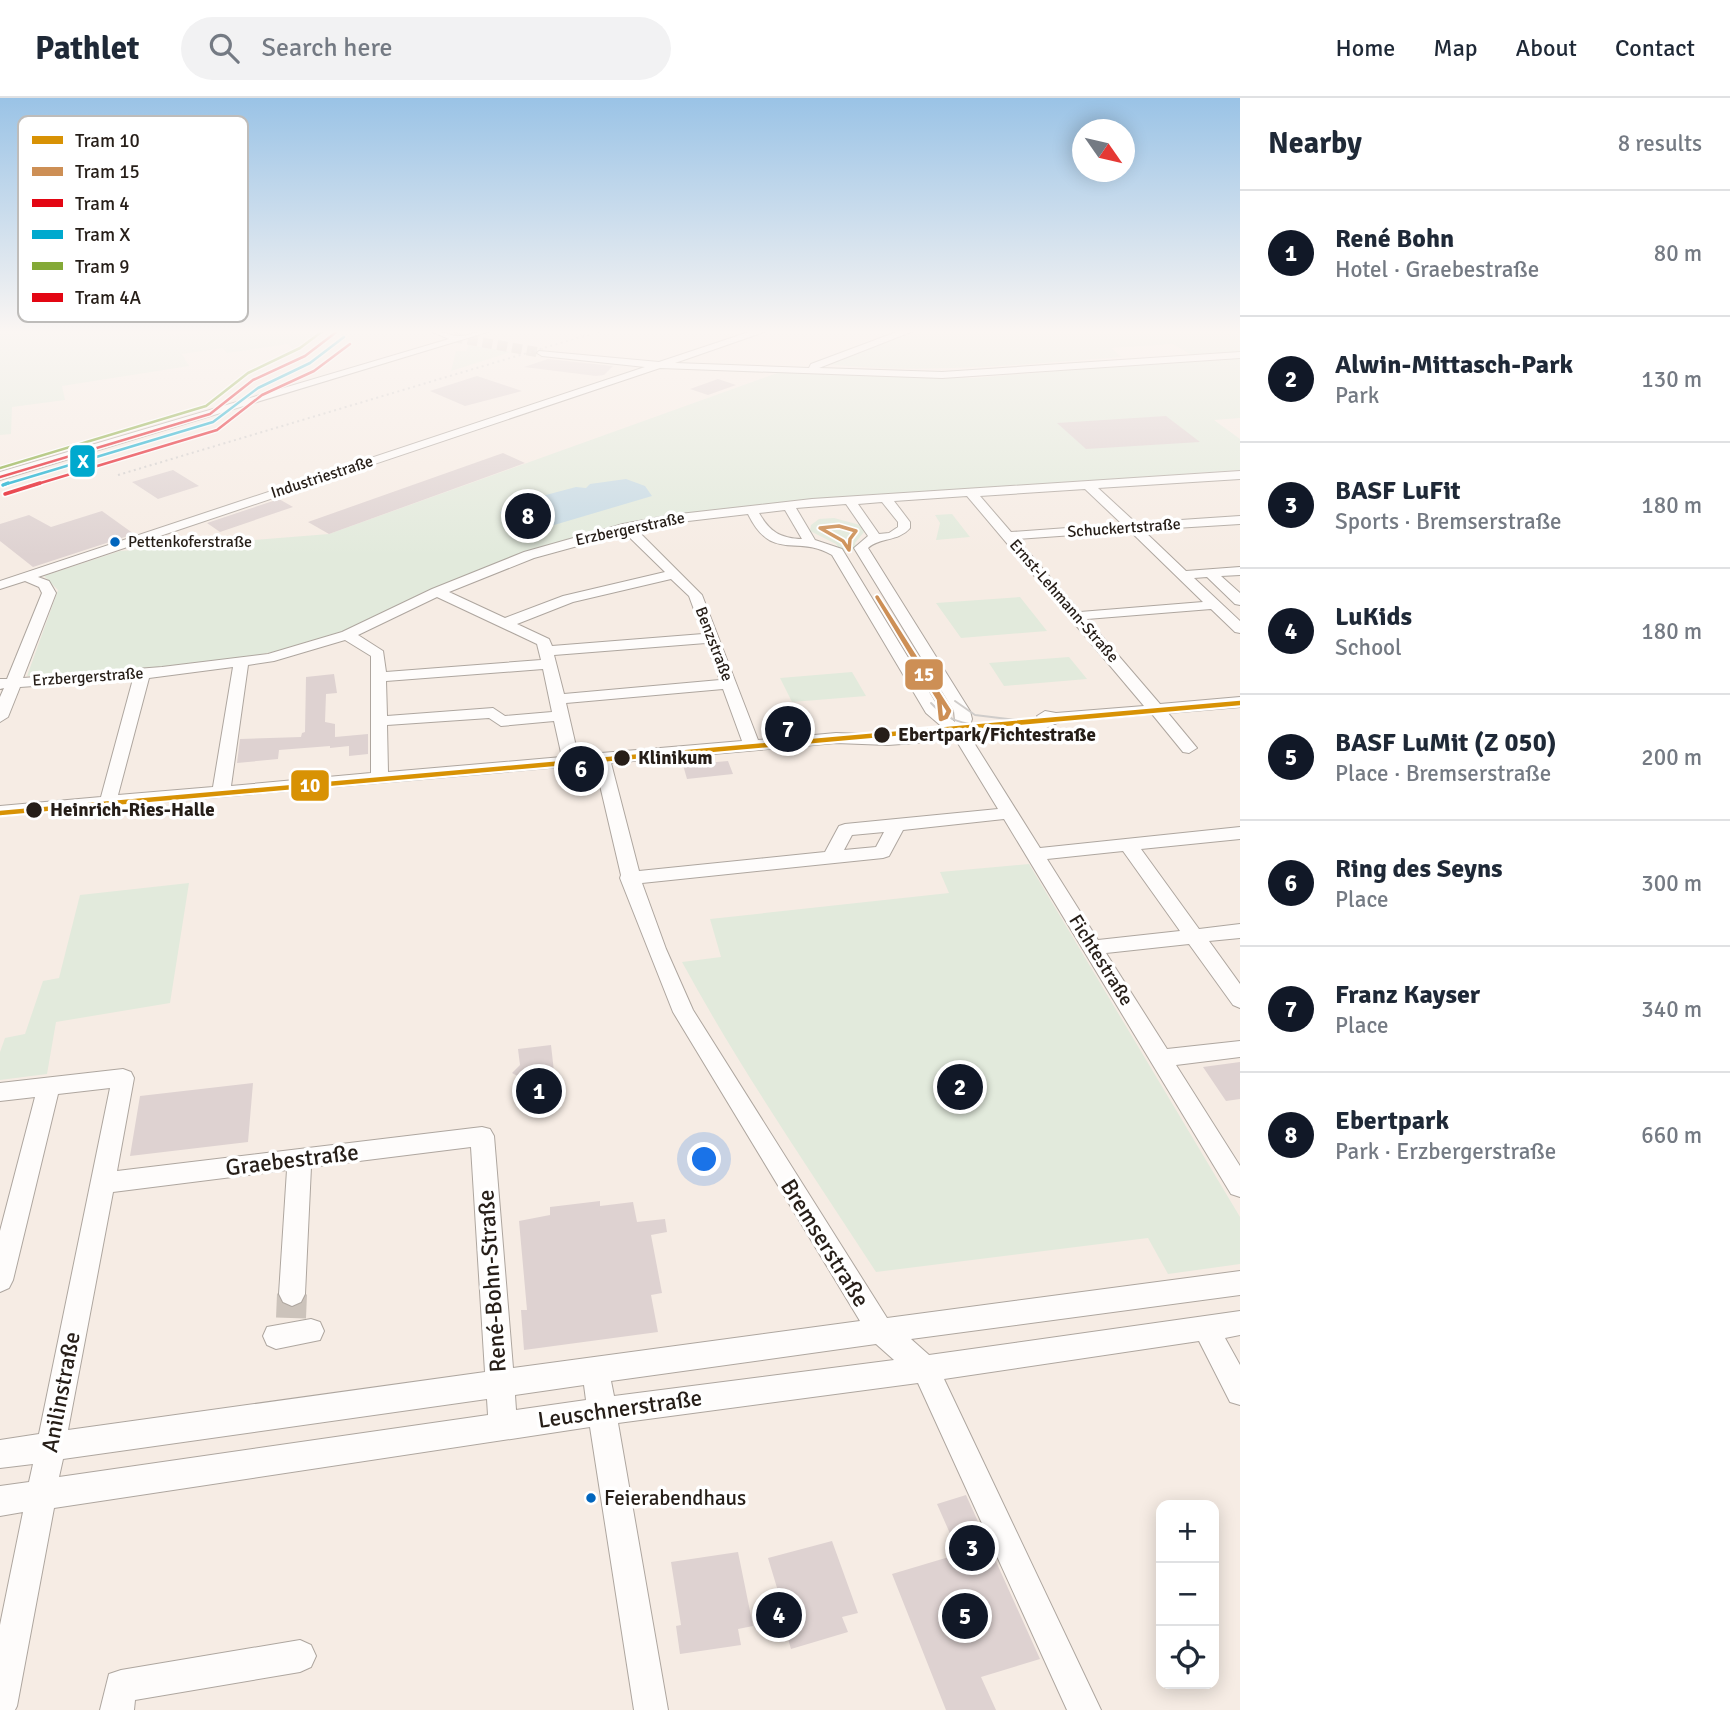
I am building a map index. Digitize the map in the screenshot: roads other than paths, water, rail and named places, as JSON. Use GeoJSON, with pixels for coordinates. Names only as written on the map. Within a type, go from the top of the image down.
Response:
{"type":"FeatureCollection","features":[{"type":"Feature","properties":{"kind":"street"},"geometry":{"type":"LineString","coordinates":[[0,476],[237,405]]}},
{"type":"Feature","properties":{"kind":"street","name":"Industriestraße"},"geometry":{"type":"LineString","coordinates":[[0,585],[537,405]]}},
{"type":"Feature","properties":{"kind":"street","name":"Erzbergerstraße"},"geometry":{"type":"LineString","coordinates":[[7,683],[142,674],[269,659],[347,635],[437,592],[539,552],[627,527],[751,508],[1240,475]]}},
{"type":"Feature","properties":{"kind":"street"},"geometry":{"type":"LineString","coordinates":[[1088,485],[1237,624]]}},
{"type":"Feature","properties":{"kind":"street","name":"Ernst-Lehmann-Straße"},"geometry":{"type":"LineString","coordinates":[[971,493],[1189,748]]}},
{"type":"Feature","properties":{"kind":"street"},"geometry":{"type":"LineString","coordinates":[[885,498],[904,522],[904,528],[888,539],[875,537],[863,544],[863,552],[962,711],[962,726]]}},
{"type":"Feature","properties":{"kind":"street"},"geometry":{"type":"LineString","coordinates":[[850,500],[875,537]]}},
{"type":"Feature","properties":{"kind":"street"},"geometry":{"type":"LineString","coordinates":[[788,505],[810,542]]}},
{"type":"Feature","properties":{"kind":"street"},"geometry":{"type":"LineString","coordinates":[[751,508],[764,530],[771,536],[799,544],[810,542],[837,552],[942,722]]}},
{"type":"Feature","properties":{"kind":"street","name":"Schuckertstraße"},"geometry":{"type":"LineString","coordinates":[[1008,536],[1240,520]]}},
{"type":"Feature","properties":{"kind":"street","name":"Benzstraße"},"geometry":{"type":"LineString","coordinates":[[627,527],[695,594],[752,745]]}},
{"type":"Feature","properties":{"kind":"street"},"geometry":{"type":"LineString","coordinates":[[1183,575],[1240,571]]}},
{"type":"Feature","properties":{"kind":"street"},"geometry":{"type":"LineString","coordinates":[[507,623],[533,609],[556,601],[676,573]]}},
{"type":"Feature","properties":{"kind":"street"},"geometry":{"type":"LineString","coordinates":[[1210,573],[1240,601]]}},
{"type":"Feature","properties":{"kind":"street"},"geometry":{"type":"LineString","coordinates":[[0,717],[7,683],[49,593],[44,584],[25,576]]}},
{"type":"Feature","properties":{"kind":"street"},"geometry":{"type":"LineString","coordinates":[[437,592],[544,642],[570,761]]}},
{"type":"Feature","properties":{"kind":"street"},"geometry":{"type":"LineString","coordinates":[[1067,604],[1203,594]]}},
{"type":"Feature","properties":{"kind":"street"},"geometry":{"type":"LineString","coordinates":[[1077,616],[1215,606]]}},
{"type":"Feature","properties":{"kind":"street"},"geometry":{"type":"LineString","coordinates":[[347,635],[378,654],[380,778]]}},
{"type":"Feature","properties":{"kind":"street"},"geometry":{"type":"LineString","coordinates":[[378,677],[712,638]]}},
{"type":"Feature","properties":{"kind":"street"},"geometry":{"type":"LineString","coordinates":[[221,792],[241,663]]}},
{"type":"Feature","properties":{"kind":"street"},"geometry":{"type":"LineString","coordinates":[[108,802],[142,674]]}},
{"type":"Feature","properties":{"kind":"street"},"geometry":{"type":"LineString","coordinates":[[557,699],[729,684]]}},
{"type":"Feature","properties":{"kind":"street"},"geometry":{"type":"LineString","coordinates":[[0,811],[836,738],[877,740],[962,726],[1044,724],[1056,718],[1240,702]]}},
{"type":"Feature","properties":{"kind":"street"},"geometry":{"type":"LineString","coordinates":[[379,721],[493,713],[501,721],[561,716]]}},
{"type":"Feature","properties":{"kind":"street"},"geometry":{"type":"LineString","coordinates":[[836,738],[865,729],[942,722],[962,726]]}},
{"type":"Feature","properties":{"kind":"street","name":"Fichtestraße"},"geometry":{"type":"LineString","coordinates":[[962,726],[1010,813],[1240,1187]]}},
{"type":"Feature","properties":{"kind":"street","name":"Bremserstraße"},"geometry":{"type":"LineString","coordinates":[[602,758],[638,877],[659,962],[684,1012],[880,1330],[925,1369],[1084,1710]]}},
{"type":"Feature","properties":{"kind":"street"},"geometry":{"type":"LineString","coordinates":[[832,857],[845,830],[1010,813]]}},
{"type":"Feature","properties":{"kind":"street"},"geometry":{"type":"LineString","coordinates":[[638,877],[883,852],[897,824]]}},
{"type":"Feature","properties":{"kind":"street"},"geometry":{"type":"LineString","coordinates":[[1036,854],[1240,834]]}},
{"type":"Feature","properties":{"kind":"street"},"geometry":{"type":"LineString","coordinates":[[1128,844],[1240,1000]]}},
{"type":"Feature","properties":{"kind":"street"},"geometry":{"type":"LineString","coordinates":[[1093,948],[1240,931]]}},
{"type":"Feature","properties":{"kind":"street"},"geometry":{"type":"LineString","coordinates":[[1162,1058],[1240,1049]]}},
{"type":"Feature","properties":{"kind":"street","name":"Anilinstraße"},"geometry":{"type":"LineString","coordinates":[[0,1706],[123,1078],[49,1087]]}},
{"type":"Feature","properties":{"kind":"street"},"geometry":{"type":"LineString","coordinates":[[0,1092],[49,1087],[0,1280]]}},
{"type":"Feature","properties":{"kind":"street","name":"Graebestraße"},"geometry":{"type":"LineString","coordinates":[[102,1183],[482,1136]]}},
{"type":"Feature","properties":{"kind":"street","name":"René-Bohn-Straße"},"geometry":{"type":"LineString","coordinates":[[482,1136],[503,1426]]}},
{"type":"Feature","properties":{"kind":"street"},"geometry":{"type":"LineString","coordinates":[[292,1323],[300,1159]]}},
{"type":"Feature","properties":{"kind":"street","name":"Leuschnerstraße"},"geometry":{"type":"LineString","coordinates":[[0,1454],[596,1369],[1240,1283]]}},
{"type":"Feature","properties":{"kind":"street","name":"Leuschnerstraße"},"geometry":{"type":"LineString","coordinates":[[0,1501],[503,1426],[1240,1323]]}},
{"type":"Feature","properties":{"kind":"street"},"geometry":{"type":"LineString","coordinates":[[1206,1329],[1240,1392]]}},
{"type":"Feature","properties":{"kind":"street"},"geometry":{"type":"LineString","coordinates":[[596,1369],[651,1710]]}},
{"type":"Feature","properties":{"kind":"street"},"geometry":{"type":"LineString","coordinates":[[117,1710],[121,1686],[300,1656]]}},
{"type":"Feature","properties":{"kind":"water"},"geometry":{"type":"Polygon","coordinates":[[[626,479],[645,486],[652,496],[544,528],[524,527],[500,513],[505,506],[512,504],[576,487],[586,488],[590,484],[626,479]]]}},
{"type":"Feature","properties":{"kind":"tunnel"},"geometry":{"type":"LineString","coordinates":[[291,1318],[292,1294]]}},
{"type":"Feature","properties":{"kind":"tram line","name":"9"},"geometry":{"type":"LineString","coordinates":[[0,468],[207,405]]}},
{"type":"Feature","properties":{"kind":"tram line","name":"4"},"geometry":{"type":"LineString","coordinates":[[0,477],[210,414],[221,405]]}},
{"type":"Feature","properties":{"kind":"tram line","name":"X"},"geometry":{"type":"LineString","coordinates":[[3,485],[213,422],[235,405]]}},
{"type":"Feature","properties":{"kind":"tram line","name":"4A"},"geometry":{"type":"LineString","coordinates":[[5,494],[217,430],[249,405]]}},
{"type":"Feature","properties":{"kind":"tram line","name":"15"},"geometry":{"type":"LineString","coordinates":[[839,526],[856,531],[850,539],[849,550],[843,541],[820,528],[839,526]]}},
{"type":"Feature","properties":{"kind":"tram line","name":"15"},"geometry":{"type":"LineString","coordinates":[[877,597],[949,711],[946,717],[941,719],[939,699],[877,597]]}},
{"type":"Feature","properties":{"kind":"tram line"},"geometry":{"type":"LineString","coordinates":[[955,701],[975,715],[1016,720]]}},
{"type":"Feature","properties":{"kind":"tram line"},"geometry":{"type":"LineString","coordinates":[[931,703],[943,714],[956,720],[986,725]]}},
{"type":"Feature","properties":{"kind":"tram line","name":"10"},"geometry":{"type":"LineString","coordinates":[[0,813],[1240,703]]}},
{"type":"Feature","properties":{"kind":"railway"},"geometry":{"type":"LineString","coordinates":[[118,475],[352,405]]}},
{"type":"Feature","properties":{"kind":"place","name":"Ebertpark"},"geometry":{"type":"Point","coordinates":[528,516]}},
{"type":"Feature","properties":{"kind":"place","name":"Pettenkoferstraße"},"geometry":{"type":"Point","coordinates":[115,542]}},
{"type":"Feature","properties":{"kind":"place","name":"Franz Kayser"},"geometry":{"type":"Point","coordinates":[788,729]}},
{"type":"Feature","properties":{"kind":"place","name":"Ebertpark/Fichtestraße"},"geometry":{"type":"Point","coordinates":[882,735]}},
{"type":"Feature","properties":{"kind":"place","name":"Klinikum"},"geometry":{"type":"Point","coordinates":[622,758]}},
{"type":"Feature","properties":{"kind":"place","name":"Ring des Seyns"},"geometry":{"type":"Point","coordinates":[581,769]}},
{"type":"Feature","properties":{"kind":"place","name":"Heinrich-Ries-Halle"},"geometry":{"type":"Point","coordinates":[34,810]}},
{"type":"Feature","properties":{"kind":"place","name":"Alwin-Mittasch-Park"},"geometry":{"type":"Point","coordinates":[960,1087]}},
{"type":"Feature","properties":{"kind":"place","name":"René Bohn"},"geometry":{"type":"Point","coordinates":[539,1091]}},
{"type":"Feature","properties":{"kind":"place","name":"Feierabendhaus"},"geometry":{"type":"Point","coordinates":[591,1498]}},
{"type":"Feature","properties":{"kind":"place","name":"BASF LuFit"},"geometry":{"type":"Point","coordinates":[972,1548]}},
{"type":"Feature","properties":{"kind":"place","name":"LuKids"},"geometry":{"type":"Point","coordinates":[779,1615]}},
{"type":"Feature","properties":{"kind":"place","name":"BASF LuMit (Z 050)"},"geometry":{"type":"Point","coordinates":[965,1616]}}]}
